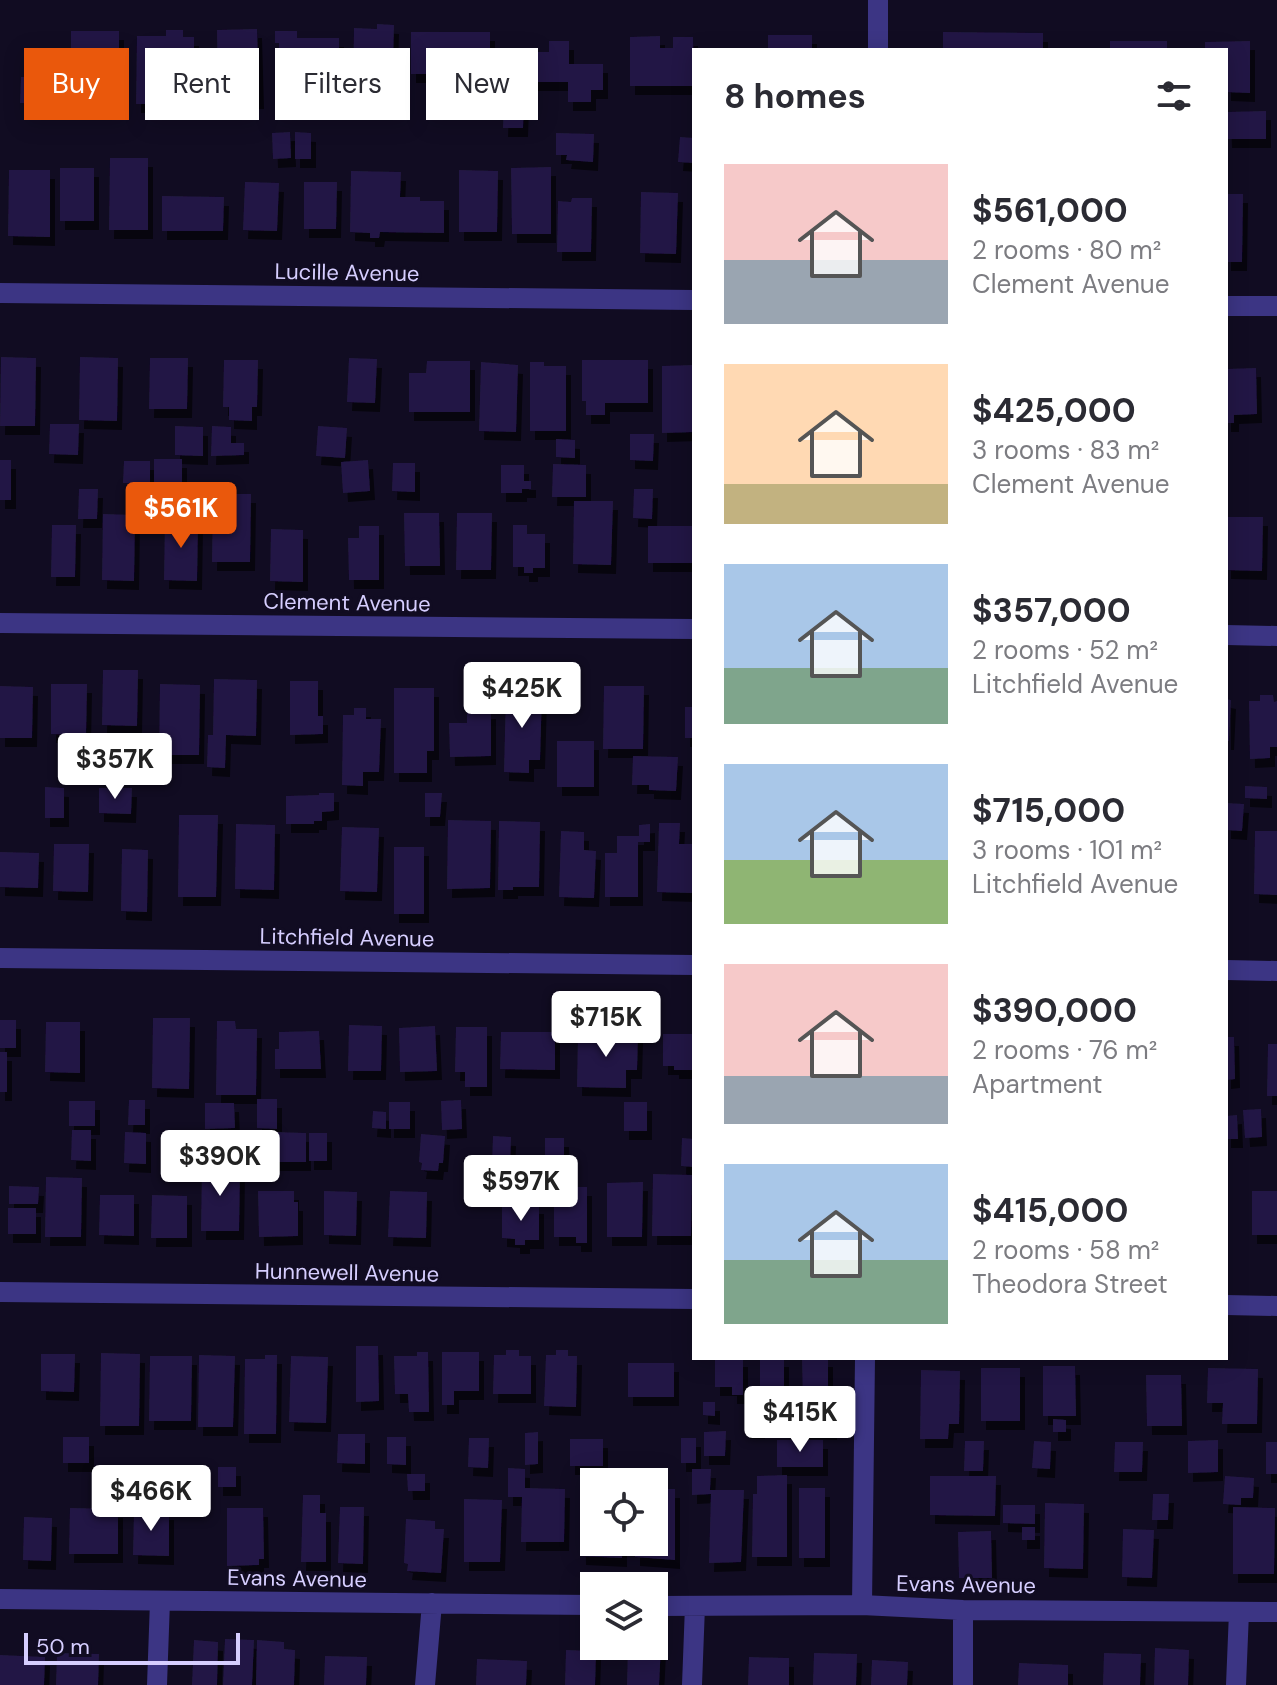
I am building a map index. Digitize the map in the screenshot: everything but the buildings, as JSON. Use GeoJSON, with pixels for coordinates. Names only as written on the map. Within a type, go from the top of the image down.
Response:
{"type":"FeatureCollection","features":[{"type":"Feature","properties":{"kind":"street"},"geometry":{"type":"LineString","coordinates":[[878,0],[878,48]]}},
{"type":"Feature","properties":{"kind":"street","name":"Lucille Avenue"},"geometry":{"type":"LineString","coordinates":[[0,293],[692,300]]}},
{"type":"Feature","properties":{"kind":"street"},"geometry":{"type":"LineString","coordinates":[[1228,306],[1277,306]]}},
{"type":"Feature","properties":{"kind":"street","name":"Clement Avenue"},"geometry":{"type":"LineString","coordinates":[[0,623],[692,629]]}},
{"type":"Feature","properties":{"kind":"street"},"geometry":{"type":"LineString","coordinates":[[1228,635],[1277,636]]}},
{"type":"Feature","properties":{"kind":"street","name":"Litchfield Avenue"},"geometry":{"type":"LineString","coordinates":[[0,958],[692,965]]}},
{"type":"Feature","properties":{"kind":"street"},"geometry":{"type":"LineString","coordinates":[[1228,970],[1277,971]]}},
{"type":"Feature","properties":{"kind":"street","name":"Hunnewell Avenue"},"geometry":{"type":"LineString","coordinates":[[0,1292],[692,1299]]}},
{"type":"Feature","properties":{"kind":"street"},"geometry":{"type":"LineString","coordinates":[[1228,1305],[1277,1306]]}},
{"type":"Feature","properties":{"kind":"street"},"geometry":{"type":"LineString","coordinates":[[862,1605],[865,1360]]}},
{"type":"Feature","properties":{"kind":"street","name":"Evans Avenue"},"geometry":{"type":"LineString","coordinates":[[0,1599],[580,1605]]}},
{"type":"Feature","properties":{"kind":"street"},"geometry":{"type":"LineString","coordinates":[[157,1685],[160,1601]]}},
{"type":"Feature","properties":{"kind":"street"},"geometry":{"type":"LineString","coordinates":[[425,1685],[432,1603]]}},
{"type":"Feature","properties":{"kind":"street","name":"Evans Avenue"},"geometry":{"type":"LineString","coordinates":[[668,1606],[862,1605],[963,1610],[1277,1612]]}},
{"type":"Feature","properties":{"kind":"street"},"geometry":{"type":"LineString","coordinates":[[692,1685],[695,1606]]}},
{"type":"Feature","properties":{"kind":"street"},"geometry":{"type":"LineString","coordinates":[[963,1610],[963,1685]]}},
{"type":"Feature","properties":{"kind":"street"},"geometry":{"type":"LineString","coordinates":[[1236,1685],[1239,1612]]}}]}
